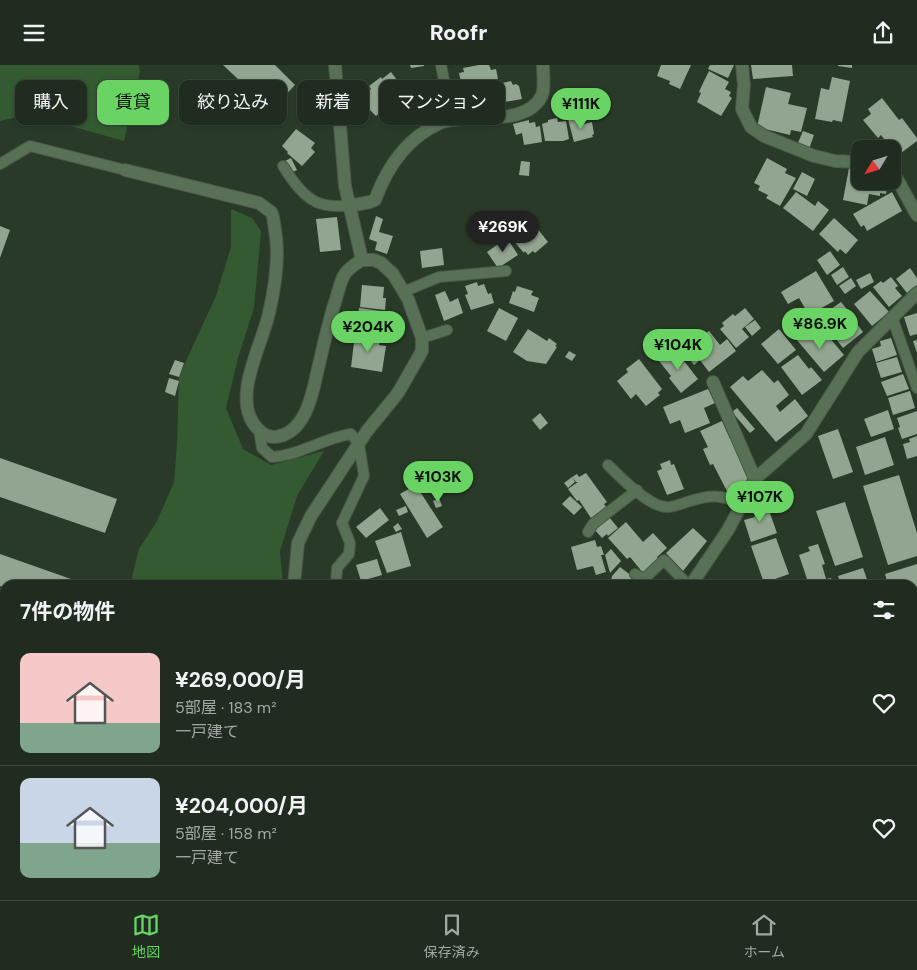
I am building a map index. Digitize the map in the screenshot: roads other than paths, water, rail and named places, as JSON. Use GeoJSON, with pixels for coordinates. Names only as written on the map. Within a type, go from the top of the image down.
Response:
{"type":"FeatureCollection","features":[{"type":"Feature","properties":{"kind":"street"},"geometry":{"type":"LineString","coordinates":[[335,65],[345,187],[362,260]]}},
{"type":"Feature","properties":{"kind":"street"},"geometry":{"type":"LineString","coordinates":[[505,116],[530,109],[542,95],[543,65]]}},
{"type":"Feature","properties":{"kind":"street"},"geometry":{"type":"LineString","coordinates":[[742,65],[744,85],[742,109],[751,127],[772,140],[814,156],[835,161],[851,162]]}},
{"type":"Feature","properties":{"kind":"street"},"geometry":{"type":"LineString","coordinates":[[349,206],[375,200],[380,185],[395,159],[408,144],[438,125]]}},
{"type":"Feature","properties":{"kind":"street"},"geometry":{"type":"LineString","coordinates":[[125,170],[259,203],[272,214],[277,239],[276,273],[269,314],[246,395],[246,407],[253,424],[258,430],[270,437],[286,435],[303,419],[316,379],[333,309],[343,277],[350,268],[362,260],[374,260],[393,274],[408,299],[422,338],[422,351],[403,385],[359,444],[311,516],[298,543],[294,580]]}},
{"type":"Feature","properties":{"kind":"street"},"geometry":{"type":"LineString","coordinates":[[901,186],[917,215]]}},
{"type":"Feature","properties":{"kind":"street"},"geometry":{"type":"LineString","coordinates":[[693,580],[728,530],[755,479],[806,435],[858,352],[917,293]]}},
{"type":"Feature","properties":{"kind":"street"},"geometry":{"type":"LineString","coordinates":[[713,382],[755,479]]}},
{"type":"Feature","properties":{"kind":"lane"},"geometry":{"type":"LineString","coordinates":[[441,65],[444,80]]}},
{"type":"Feature","properties":{"kind":"lane"},"geometry":{"type":"LineString","coordinates":[[0,164],[30,145],[125,170]]}},
{"type":"Feature","properties":{"kind":"lane"},"geometry":{"type":"LineString","coordinates":[[283,167],[313,200],[321,204],[349,206]]}},
{"type":"Feature","properties":{"kind":"lane"},"geometry":{"type":"LineString","coordinates":[[403,292],[439,277],[506,271]]}},
{"type":"Feature","properties":{"kind":"lane"},"geometry":{"type":"LineString","coordinates":[[892,317],[917,388]]}},
{"type":"Feature","properties":{"kind":"lane"},"geometry":{"type":"LineString","coordinates":[[422,338],[447,330]]}},
{"type":"Feature","properties":{"kind":"lane"},"geometry":{"type":"LineString","coordinates":[[258,430],[262,448],[272,457],[286,456],[336,436],[351,434],[359,444],[364,477],[342,523],[350,543],[349,554],[337,568],[336,580]]}},
{"type":"Feature","properties":{"kind":"lane"},"geometry":{"type":"LineString","coordinates":[[608,465],[636,490],[655,503],[667,507],[708,496],[724,497],[742,504]]}},
{"type":"Feature","properties":{"kind":"lane"},"geometry":{"type":"LineString","coordinates":[[588,532],[593,524],[636,490]]}},
{"type":"Feature","properties":{"kind":"lane"},"geometry":{"type":"LineString","coordinates":[[635,574],[644,579],[664,560],[684,580]]}}]}
